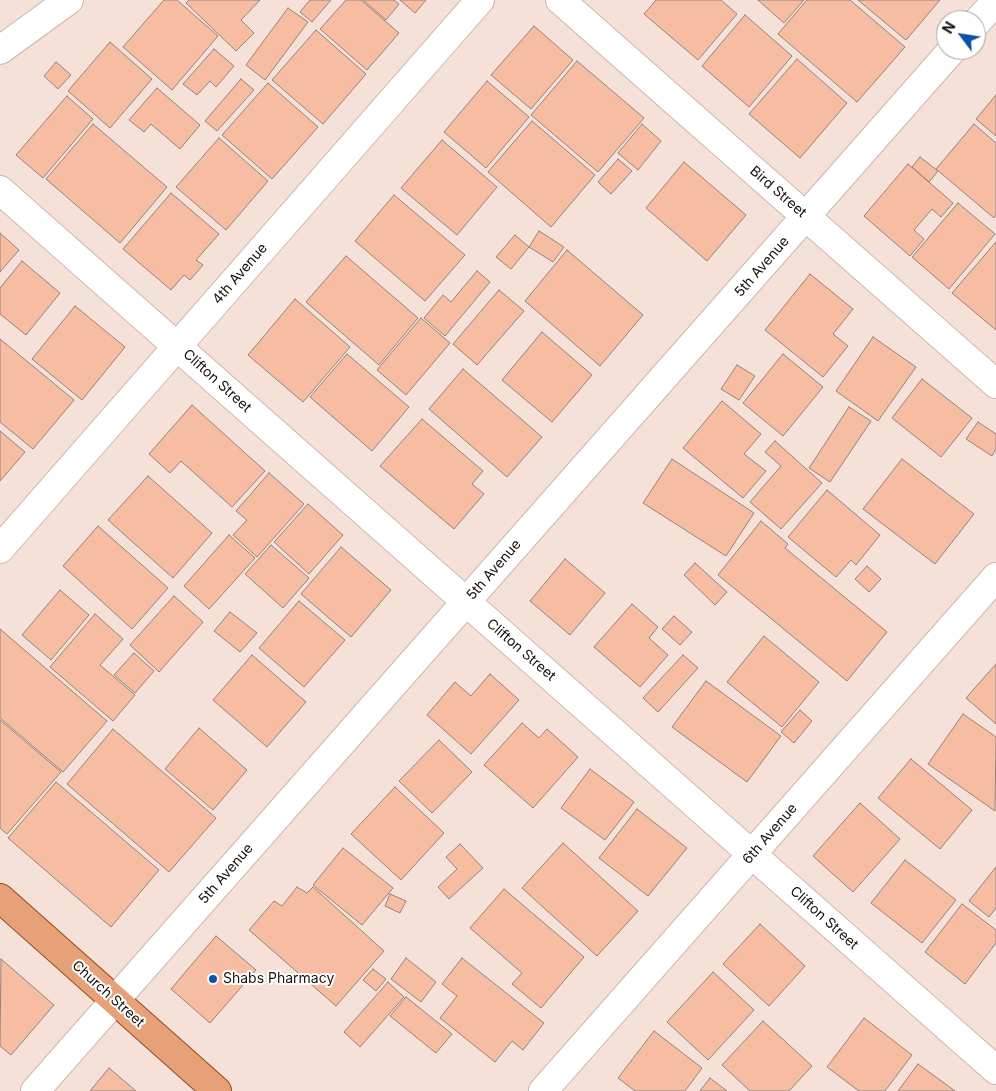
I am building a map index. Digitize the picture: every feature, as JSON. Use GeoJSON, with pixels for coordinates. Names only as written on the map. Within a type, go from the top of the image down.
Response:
{"type":"FeatureCollection","features":[{"type":"Feature","properties":{"kind":"main road","name":"Church Street"},"geometry":{"type":"LineString","coordinates":[[0,898],[217,1091]]}},
{"type":"Feature","properties":{"kind":"street"},"geometry":{"type":"LineString","coordinates":[[0,50],[69,0]]}},
{"type":"Feature","properties":{"kind":"street","name":"4th Avenue"},"geometry":{"type":"LineString","coordinates":[[0,549],[480,0]]}},
{"type":"Feature","properties":{"kind":"street","name":"Bird Street"},"geometry":{"type":"LineString","coordinates":[[560,0],[996,384]]}},
{"type":"Feature","properties":{"kind":"street"},"geometry":{"type":"LineString","coordinates":[[986,12],[996,0]]}},
{"type":"Feature","properties":{"kind":"street","name":"5th Avenue"},"geometry":{"type":"LineString","coordinates":[[35,1091],[943,60]]}},
{"type":"Feature","properties":{"kind":"street","name":"Clifton Street"},"geometry":{"type":"LineString","coordinates":[[0,190],[996,1070]]}},
{"type":"Feature","properties":{"kind":"street","name":"6th Avenue"},"geometry":{"type":"LineString","coordinates":[[543,1091],[996,577]]}},
{"type":"Feature","properties":{"kind":"building"},"geometry":{"type":"Polygon","coordinates":[[[164,0],[177,0],[218,36],[172,90],[123,47],[164,0]]]}},
{"type":"Feature","properties":{"kind":"building"},"geometry":{"type":"Polygon","coordinates":[[[189,0],[260,0],[241,20],[254,33],[236,51],[186,3],[189,0]]]}},
{"type":"Feature","properties":{"kind":"building"},"geometry":{"type":"Polygon","coordinates":[[[310,0],[331,0],[312,22],[300,12],[310,0]]]}},
{"type":"Feature","properties":{"kind":"building"},"geometry":{"type":"Polygon","coordinates":[[[346,0],[361,0],[399,33],[367,70],[320,29],[346,0]]]}},
{"type":"Feature","properties":{"kind":"building"},"geometry":{"type":"Polygon","coordinates":[[[363,0],[394,0],[399,4],[386,20],[363,0]]]}},
{"type":"Feature","properties":{"kind":"building"},"geometry":{"type":"Polygon","coordinates":[[[400,0],[426,0],[415,13],[400,0]]]}},
{"type":"Feature","properties":{"kind":"building"},"geometry":{"type":"Polygon","coordinates":[[[656,0],[721,0],[737,14],[698,60],[644,14],[656,0]]]}},
{"type":"Feature","properties":{"kind":"building"},"geometry":{"type":"Polygon","coordinates":[[[758,0],[804,0],[784,23],[758,0]]]}},
{"type":"Feature","properties":{"kind":"building"},"geometry":{"type":"Polygon","coordinates":[[[807,0],[850,0],[905,47],[857,102],[778,34],[807,0]]]}},
{"type":"Feature","properties":{"kind":"building"},"geometry":{"type":"Polygon","coordinates":[[[858,0],[940,0],[906,40],[858,0]]]}},
{"type":"Feature","properties":{"kind":"building"},"geometry":{"type":"Polygon","coordinates":[[[288,8],[308,22],[265,80],[246,65],[288,8]]]}},
{"type":"Feature","properties":{"kind":"building"},"geometry":{"type":"Polygon","coordinates":[[[745,15],[792,56],[749,107],[702,66],[745,15]]]}},
{"type":"Feature","properties":{"kind":"building"},"geometry":{"type":"Polygon","coordinates":[[[534,26],[573,60],[531,109],[491,75],[534,26]]]}},
{"type":"Feature","properties":{"kind":"building"},"geometry":{"type":"Polygon","coordinates":[[[316,30],[366,74],[323,124],[272,80],[316,30]]]}},
{"type":"Feature","properties":{"kind":"building"},"geometry":{"type":"Polygon","coordinates":[[[110,42],[152,79],[110,128],[68,91],[110,42]]]}},
{"type":"Feature","properties":{"kind":"building"},"geometry":{"type":"Polygon","coordinates":[[[214,49],[234,66],[216,87],[210,81],[197,95],[183,84],[214,49]]]}},
{"type":"Feature","properties":{"kind":"building"},"geometry":{"type":"Polygon","coordinates":[[[797,59],[847,103],[800,158],[749,114],[797,59]]]}},
{"type":"Feature","properties":{"kind":"building"},"geometry":{"type":"Polygon","coordinates":[[[577,61],[644,118],[598,172],[531,115],[577,61]]]}},
{"type":"Feature","properties":{"kind":"building"},"geometry":{"type":"Polygon","coordinates":[[[56,62],[71,75],[58,89],[44,76],[56,62]]]}},
{"type":"Feature","properties":{"kind":"building"},"geometry":{"type":"Polygon","coordinates":[[[241,79],[254,90],[217,131],[205,121],[241,79]]]}},
{"type":"Feature","properties":{"kind":"building"},"geometry":{"type":"Polygon","coordinates":[[[487,81],[529,117],[486,168],[444,132],[487,81]]]}},
{"type":"Feature","properties":{"kind":"building"},"geometry":{"type":"Polygon","coordinates":[[[268,83],[318,127],[272,179],[222,135],[268,83]]]}},
{"type":"Feature","properties":{"kind":"building"},"geometry":{"type":"Polygon","coordinates":[[[157,88],[200,125],[180,149],[151,124],[144,132],[129,120],[157,88]]]}},
{"type":"Feature","properties":{"kind":"building"},"geometry":{"type":"Polygon","coordinates":[[[996,95],[996,136],[976,119],[996,95]]]}},
{"type":"Feature","properties":{"kind":"building"},"geometry":{"type":"Polygon","coordinates":[[[67,96],[93,119],[43,178],[16,155],[67,96]]]}},
{"type":"Feature","properties":{"kind":"building"},"geometry":{"type":"Polygon","coordinates":[[[532,121],[595,175],[551,227],[488,172],[532,121]]]}},
{"type":"Feature","properties":{"kind":"building"},"geometry":{"type":"Polygon","coordinates":[[[93,124],[167,187],[120,243],[46,179],[93,124]]]}},
{"type":"Feature","properties":{"kind":"building"},"geometry":{"type":"Polygon","coordinates":[[[642,124],[661,141],[638,170],[618,153],[642,124]]]}},
{"type":"Feature","properties":{"kind":"building"},"geometry":{"type":"Polygon","coordinates":[[[974,124],[996,143],[996,215],[994,218],[936,169],[974,124]]]}},
{"type":"Feature","properties":{"kind":"building"},"geometry":{"type":"Polygon","coordinates":[[[219,138],[268,181],[226,230],[176,187],[219,138]]]}},
{"type":"Feature","properties":{"kind":"building"},"geometry":{"type":"Polygon","coordinates":[[[442,140],[497,187],[457,235],[401,188],[442,140]]]}},
{"type":"Feature","properties":{"kind":"building"},"geometry":{"type":"Polygon","coordinates":[[[920,157],[938,171],[929,182],[912,167],[920,157]]]}},
{"type":"Feature","properties":{"kind":"building"},"geometry":{"type":"Polygon","coordinates":[[[618,159],[632,171],[611,194],[598,182],[618,159]]]}},
{"type":"Feature","properties":{"kind":"building"},"geometry":{"type":"Polygon","coordinates":[[[684,162],[746,215],[707,261],[646,208],[684,162]]]}},
{"type":"Feature","properties":{"kind":"building"},"geometry":{"type":"Polygon","coordinates":[[[908,164],[953,203],[941,217],[932,209],[914,230],[924,239],[910,256],[864,216],[908,164]]]}},
{"type":"Feature","properties":{"kind":"building"},"geometry":{"type":"Polygon","coordinates":[[[171,193],[219,234],[196,260],[203,265],[190,280],[184,275],[171,290],[123,249],[171,193]]]}},
{"type":"Feature","properties":{"kind":"building"},"geometry":{"type":"Polygon","coordinates":[[[394,195],[465,255],[425,301],[355,241],[394,195]]]}},
{"type":"Feature","properties":{"kind":"building"},"geometry":{"type":"Polygon","coordinates":[[[958,203],[995,234],[949,289],[912,257],[958,203]]]}},
{"type":"Feature","properties":{"kind":"building"},"geometry":{"type":"Polygon","coordinates":[[[539,231],[564,247],[553,262],[529,247],[539,231]]]}},
{"type":"Feature","properties":{"kind":"building"},"geometry":{"type":"Polygon","coordinates":[[[0,233],[19,250],[0,272],[0,233]]]}},
{"type":"Feature","properties":{"kind":"building"},"geometry":{"type":"Polygon","coordinates":[[[515,235],[529,247],[511,269],[496,257],[515,235]]]}},
{"type":"Feature","properties":{"kind":"building"},"geometry":{"type":"Polygon","coordinates":[[[996,242],[996,330],[952,293],[996,242]]]}},
{"type":"Feature","properties":{"kind":"building"},"geometry":{"type":"Polygon","coordinates":[[[567,250],[643,315],[600,366],[525,301],[567,250]]]}},
{"type":"Feature","properties":{"kind":"building"},"geometry":{"type":"Polygon","coordinates":[[[346,256],[418,318],[379,365],[306,302],[346,256]]]}},
{"type":"Feature","properties":{"kind":"building"},"geometry":{"type":"Polygon","coordinates":[[[22,261],[60,293],[26,335],[0,314],[0,288],[22,261]]]}},
{"type":"Feature","properties":{"kind":"building"},"geometry":{"type":"Polygon","coordinates":[[[477,271],[490,282],[445,336],[424,318],[443,295],[451,302],[477,271]]]}},
{"type":"Feature","properties":{"kind":"building"},"geometry":{"type":"Polygon","coordinates":[[[810,274],[853,309],[833,334],[848,346],[823,377],[765,330],[810,274]]]}},
{"type":"Feature","properties":{"kind":"building"},"geometry":{"type":"Polygon","coordinates":[[[499,290],[524,311],[477,365],[453,344],[499,290]]]}},
{"type":"Feature","properties":{"kind":"building"},"geometry":{"type":"Polygon","coordinates":[[[295,299],[350,347],[303,402],[248,355],[295,299]]]}},
{"type":"Feature","properties":{"kind":"building"},"geometry":{"type":"Polygon","coordinates":[[[75,306],[125,347],[82,400],[32,359],[75,306]]]}},
{"type":"Feature","properties":{"kind":"building"},"geometry":{"type":"Polygon","coordinates":[[[421,318],[450,343],[406,395],[377,370],[421,318]]]}},
{"type":"Feature","properties":{"kind":"building"},"geometry":{"type":"Polygon","coordinates":[[[542,332],[592,375],[552,422],[502,380],[542,332]]]}},
{"type":"Feature","properties":{"kind":"building"},"geometry":{"type":"Polygon","coordinates":[[[873,337],[916,367],[878,421],[836,391],[873,337]]]}},
{"type":"Feature","properties":{"kind":"building"},"geometry":{"type":"Polygon","coordinates":[[[0,339],[74,400],[33,449],[0,422],[0,339]]]}},
{"type":"Feature","properties":{"kind":"building"},"geometry":{"type":"Polygon","coordinates":[[[347,354],[409,407],[372,451],[310,397],[347,354]]]}},
{"type":"Feature","properties":{"kind":"building"},"geometry":{"type":"Polygon","coordinates":[[[783,354],[823,387],[783,436],[743,403],[783,354]]]}},
{"type":"Feature","properties":{"kind":"building"},"geometry":{"type":"Polygon","coordinates":[[[737,365],[755,376],[739,400],[721,389],[737,365]]]}},
{"type":"Feature","properties":{"kind":"building"},"geometry":{"type":"Polygon","coordinates":[[[463,369],[542,437],[507,477],[429,409],[463,369]]]}},
{"type":"Feature","properties":{"kind":"building"},"geometry":{"type":"Polygon","coordinates":[[[922,379],[972,418],[941,457],[892,418],[922,379]]]}},
{"type":"Feature","properties":{"kind":"building"},"geometry":{"type":"Polygon","coordinates":[[[722,401],[761,434],[744,454],[766,471],[743,498],[683,448],[722,401]]]}},
{"type":"Feature","properties":{"kind":"building"},"geometry":{"type":"Polygon","coordinates":[[[192,405],[265,471],[232,507],[181,461],[170,473],[149,454],[192,405]]]}},
{"type":"Feature","properties":{"kind":"building"},"geometry":{"type":"Polygon","coordinates":[[[849,407],[871,421],[830,482],[809,468],[849,407]]]}},
{"type":"Feature","properties":{"kind":"building"},"geometry":{"type":"Polygon","coordinates":[[[422,419],[483,471],[472,484],[484,494],[454,529],[380,466],[422,419]]]}},
{"type":"Feature","properties":{"kind":"building"},"geometry":{"type":"Polygon","coordinates":[[[978,422],[996,434],[996,449],[992,456],[966,439],[978,422]]]}},
{"type":"Feature","properties":{"kind":"building"},"geometry":{"type":"Polygon","coordinates":[[[0,431],[25,452],[0,481],[0,431]]]}},
{"type":"Feature","properties":{"kind":"building"},"geometry":{"type":"Polygon","coordinates":[[[775,441],[822,483],[781,529],[750,502],[781,466],[765,452],[775,441]]]}},
{"type":"Feature","properties":{"kind":"building"},"geometry":{"type":"Polygon","coordinates":[[[672,459],[754,513],[726,556],[643,503],[672,459]]]}},
{"type":"Feature","properties":{"kind":"building"},"geometry":{"type":"Polygon","coordinates":[[[902,459],[974,514],[935,564],[863,509],[902,459]]]}},
{"type":"Feature","properties":{"kind":"building"},"geometry":{"type":"Polygon","coordinates":[[[269,473],[304,504],[257,557],[233,535],[247,520],[236,511],[269,473]]]}},
{"type":"Feature","properties":{"kind":"building"},"geometry":{"type":"Polygon","coordinates":[[[148,476],[212,533],[173,578],[108,520],[148,476]]]}},
{"type":"Feature","properties":{"kind":"building"},"geometry":{"type":"Polygon","coordinates":[[[827,490],[880,535],[856,565],[851,560],[836,577],[788,537],[827,490]]]}},
{"type":"Feature","properties":{"kind":"building"},"geometry":{"type":"Polygon","coordinates":[[[308,504],[343,535],[309,574],[274,542],[308,504]]]}},
{"type":"Feature","properties":{"kind":"building"},"geometry":{"type":"Polygon","coordinates":[[[761,521],[788,544],[785,548],[887,632],[847,681],[718,575],[761,521]]]}},
{"type":"Feature","properties":{"kind":"building"},"geometry":{"type":"Polygon","coordinates":[[[98,526],[168,588],[132,629],[63,566],[98,526]]]}},
{"type":"Feature","properties":{"kind":"building"},"geometry":{"type":"Polygon","coordinates":[[[229,535],[255,558],[209,609],[184,586],[229,535]]]}},
{"type":"Feature","properties":{"kind":"building"},"geometry":{"type":"Polygon","coordinates":[[[271,545],[309,578],[283,608],[245,574],[271,545]]]}},
{"type":"Feature","properties":{"kind":"building"},"geometry":{"type":"Polygon","coordinates":[[[341,547],[391,590],[351,637],[301,594],[341,547]]]}},
{"type":"Feature","properties":{"kind":"building"},"geometry":{"type":"Polygon","coordinates":[[[565,559],[605,593],[570,635],[530,601],[565,559]]]}},
{"type":"Feature","properties":{"kind":"building"},"geometry":{"type":"Polygon","coordinates":[[[695,563],[727,592],[715,605],[684,575],[695,563]]]}},
{"type":"Feature","properties":{"kind":"building"},"geometry":{"type":"Polygon","coordinates":[[[867,566],[881,579],[869,592],[855,579],[867,566]]]}},
{"type":"Feature","properties":{"kind":"building"},"geometry":{"type":"Polygon","coordinates":[[[60,590],[89,615],[51,660],[22,635],[60,590]]]}},
{"type":"Feature","properties":{"kind":"building"},"geometry":{"type":"Polygon","coordinates":[[[174,596],[203,622],[159,672],[130,645],[174,596]]]}},
{"type":"Feature","properties":{"kind":"building"},"geometry":{"type":"Polygon","coordinates":[[[299,601],[345,640],[304,687],[259,648],[299,601]]]}},
{"type":"Feature","properties":{"kind":"building"},"geometry":{"type":"Polygon","coordinates":[[[632,604],[658,627],[649,638],[668,655],[640,687],[594,647],[632,604]]]}},
{"type":"Feature","properties":{"kind":"building"},"geometry":{"type":"Polygon","coordinates":[[[230,612],[257,633],[240,652],[214,631],[230,612]]]}},
{"type":"Feature","properties":{"kind":"building"},"geometry":{"type":"Polygon","coordinates":[[[95,614],[123,639],[100,665],[135,695],[113,721],[50,667],[95,614]]]}},
{"type":"Feature","properties":{"kind":"building"},"geometry":{"type":"Polygon","coordinates":[[[674,616],[692,632],[680,645],[662,629],[674,616]]]}},
{"type":"Feature","properties":{"kind":"building"},"geometry":{"type":"Polygon","coordinates":[[[0,629],[107,721],[63,772],[0,718],[0,629]]]}},
{"type":"Feature","properties":{"kind":"building"},"geometry":{"type":"Polygon","coordinates":[[[764,636],[819,682],[782,727],[727,682],[764,636]]]}},
{"type":"Feature","properties":{"kind":"building"},"geometry":{"type":"Polygon","coordinates":[[[134,653],[154,671],[135,693],[114,675],[134,653]]]}},
{"type":"Feature","properties":{"kind":"building"},"geometry":{"type":"Polygon","coordinates":[[[252,655],[306,702],[267,747],[213,700],[252,655]]]}},
{"type":"Feature","properties":{"kind":"building"},"geometry":{"type":"Polygon","coordinates":[[[683,655],[698,668],[658,712],[643,698],[683,655]]]}},
{"type":"Feature","properties":{"kind":"building"},"geometry":{"type":"Polygon","coordinates":[[[996,664],[996,724],[966,698],[996,664]]]}},
{"type":"Feature","properties":{"kind":"building"},"geometry":{"type":"Polygon","coordinates":[[[490,674],[519,700],[471,754],[427,715],[455,682],[471,696],[490,674]]]}},
{"type":"Feature","properties":{"kind":"building"},"geometry":{"type":"Polygon","coordinates":[[[706,681],[781,736],[747,782],[672,727],[706,681]]]}},
{"type":"Feature","properties":{"kind":"building"},"geometry":{"type":"Polygon","coordinates":[[[800,710],[812,721],[794,743],[781,732],[800,710]]]}},
{"type":"Feature","properties":{"kind":"building"},"geometry":{"type":"Polygon","coordinates":[[[963,714],[996,737],[995,811],[928,764],[963,714]]]}},
{"type":"Feature","properties":{"kind":"building"},"geometry":{"type":"Polygon","coordinates":[[[0,720],[61,772],[7,834],[0,828],[0,720]]]}},
{"type":"Feature","properties":{"kind":"building"},"geometry":{"type":"Polygon","coordinates":[[[522,723],[539,738],[547,729],[578,757],[533,808],[484,765],[522,723]]]}},
{"type":"Feature","properties":{"kind":"building"},"geometry":{"type":"Polygon","coordinates":[[[199,728],[247,770],[213,810],[165,769],[199,728]]]}},
{"type":"Feature","properties":{"kind":"building"},"geometry":{"type":"Polygon","coordinates":[[[113,729],[216,818],[169,872],[67,784],[113,729]]]}},
{"type":"Feature","properties":{"kind":"building"},"geometry":{"type":"Polygon","coordinates":[[[439,740],[472,772],[432,813],[399,781],[439,740]]]}},
{"type":"Feature","properties":{"kind":"building"},"geometry":{"type":"Polygon","coordinates":[[[911,759],[972,810],[940,849],[878,798],[911,759]]]}},
{"type":"Feature","properties":{"kind":"building"},"geometry":{"type":"Polygon","coordinates":[[[590,769],[634,802],[605,840],[561,808],[590,769]]]}},
{"type":"Feature","properties":{"kind":"building"},"geometry":{"type":"Polygon","coordinates":[[[56,782],[159,870],[111,927],[8,838],[56,782]]]}},
{"type":"Feature","properties":{"kind":"building"},"geometry":{"type":"Polygon","coordinates":[[[395,787],[444,833],[401,880],[351,834],[395,787]]]}},
{"type":"Feature","properties":{"kind":"building"},"geometry":{"type":"Polygon","coordinates":[[[860,803],[900,839],[853,892],[813,856],[860,803]]]}},
{"type":"Feature","properties":{"kind":"building"},"geometry":{"type":"Polygon","coordinates":[[[637,809],[687,848],[648,896],[599,858],[637,809]]]}},
{"type":"Feature","properties":{"kind":"building"},"geometry":{"type":"Polygon","coordinates":[[[563,843],[638,911],[597,956],[522,888],[563,843]]]}},
{"type":"Feature","properties":{"kind":"building"},"geometry":{"type":"Polygon","coordinates":[[[460,844],[483,868],[449,899],[438,887],[457,869],[446,857],[460,844]]]}},
{"type":"Feature","properties":{"kind":"building"},"geometry":{"type":"Polygon","coordinates":[[[343,848],[393,888],[362,925],[313,885],[343,848]]]}},
{"type":"Feature","properties":{"kind":"building"},"geometry":{"type":"Polygon","coordinates":[[[905,860],[956,900],[922,943],[871,903],[905,860]]]}},
{"type":"Feature","properties":{"kind":"building"},"geometry":{"type":"Polygon","coordinates":[[[996,867],[996,908],[989,917],[969,901],[996,867]]]}},
{"type":"Feature","properties":{"kind":"building"},"geometry":{"type":"Polygon","coordinates":[[[297,887],[307,893],[313,887],[384,951],[336,1006],[249,930],[274,901],[282,906],[297,887]]]}},
{"type":"Feature","properties":{"kind":"building"},"geometry":{"type":"Polygon","coordinates":[[[504,889],[584,957],[541,1008],[512,984],[522,973],[470,928],[504,889]]]}},
{"type":"Feature","properties":{"kind":"building"},"geometry":{"type":"Polygon","coordinates":[[[390,894],[406,901],[400,913],[385,906],[390,894]]]}},
{"type":"Feature","properties":{"kind":"building"},"geometry":{"type":"Polygon","coordinates":[[[962,904],[996,930],[996,943],[965,984],[925,952],[962,904]]]}},
{"type":"Feature","properties":{"kind":"building"},"geometry":{"type":"Polygon","coordinates":[[[760,924],[805,966],[769,1006],[723,964],[760,924]]]}},
{"type":"Feature","properties":{"kind":"building","name":"Shabs Pharmacy"},"geometry":{"type":"Polygon","coordinates":[[[216,936],[256,970],[210,1023],[171,989],[216,936]]]}},
{"type":"Feature","properties":{"kind":"building"},"geometry":{"type":"Polygon","coordinates":[[[406,958],[436,982],[421,1002],[391,979],[406,958]]]}},
{"type":"Feature","properties":{"kind":"building"},"geometry":{"type":"Polygon","coordinates":[[[462,958],[544,1023],[523,1050],[512,1041],[495,1062],[440,1018],[457,996],[442,984],[462,958]]]}},
{"type":"Feature","properties":{"kind":"building"},"geometry":{"type":"Polygon","coordinates":[[[1,959],[54,1005],[11,1055],[0,1046],[1,959]]]}},
{"type":"Feature","properties":{"kind":"building"},"geometry":{"type":"Polygon","coordinates":[[[373,969],[386,979],[376,991],[363,980],[373,969]]]}},
{"type":"Feature","properties":{"kind":"building"},"geometry":{"type":"Polygon","coordinates":[[[713,972],[754,1010],[708,1060],[667,1022],[713,972]]]}},
{"type":"Feature","properties":{"kind":"building"},"geometry":{"type":"Polygon","coordinates":[[[388,982],[404,997],[360,1047],[344,1032],[388,982]]]}},
{"type":"Feature","properties":{"kind":"building"},"geometry":{"type":"Polygon","coordinates":[[[406,997],[452,1034],[436,1053],[390,1016],[406,997]]]}},
{"type":"Feature","properties":{"kind":"building"},"geometry":{"type":"Polygon","coordinates":[[[864,1018],[912,1055],[885,1091],[859,1091],[827,1067],[864,1018]]]}},
{"type":"Feature","properties":{"kind":"building"},"geometry":{"type":"Polygon","coordinates":[[[763,1021],[812,1066],[789,1091],[750,1091],[722,1065],[763,1021]]]}},
{"type":"Feature","properties":{"kind":"building"},"geometry":{"type":"Polygon","coordinates":[[[654,1031],[702,1068],[685,1091],[635,1091],[618,1078],[654,1031]]]}},
{"type":"Feature","properties":{"kind":"building"},"geometry":{"type":"Polygon","coordinates":[[[918,1064],[955,1091],[898,1091],[918,1064]]]}},
{"type":"Feature","properties":{"kind":"building"},"geometry":{"type":"Polygon","coordinates":[[[109,1068],[136,1091],[90,1091],[109,1068]]]}},
{"type":"Feature","properties":{"kind":"building"},"geometry":{"type":"Polygon","coordinates":[[[710,1078],[727,1091],[700,1091],[710,1078]]]}},
{"type":"Feature","properties":{"kind":"place","name":"Shabs Pharmacy"},"geometry":{"type":"Point","coordinates":[213,979]}}]}
